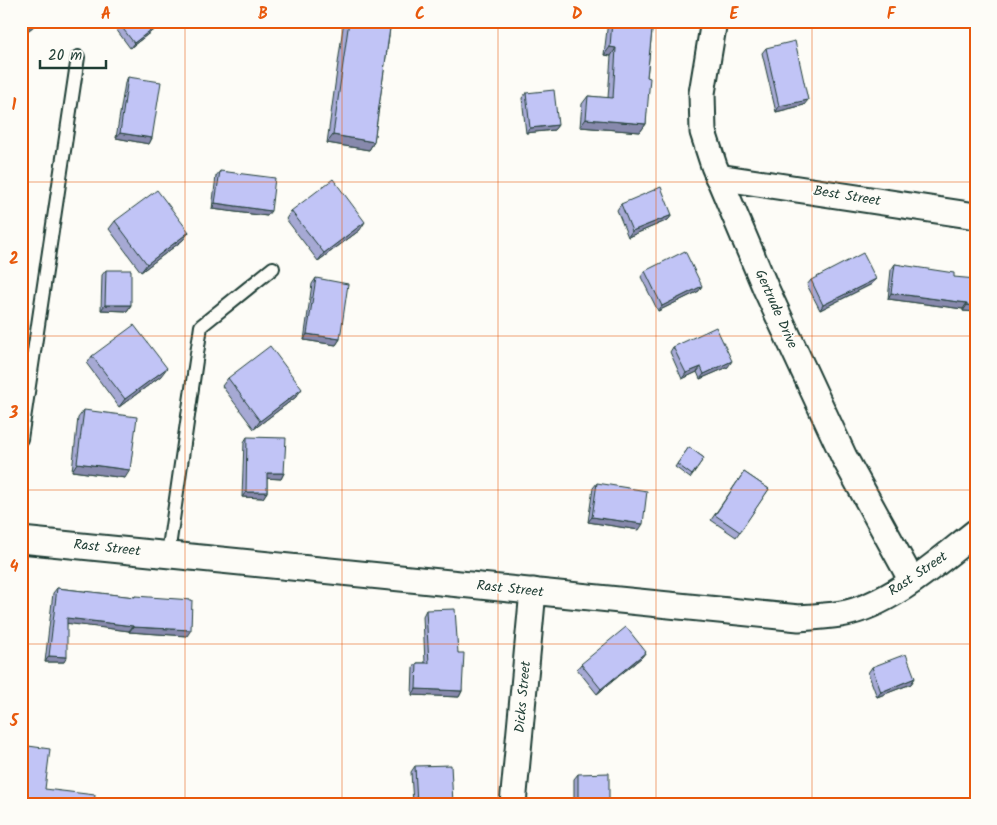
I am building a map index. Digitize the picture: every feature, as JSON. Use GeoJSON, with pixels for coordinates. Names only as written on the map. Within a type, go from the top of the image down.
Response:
{"type":"FeatureCollection","features":[{"type":"Feature","properties":{"kind":"street","name":"Gertrude Drive"},"geometry":{"type":"LineString","coordinates":[[714,21],[702,93],[702,132],[718,177],[766,289],[844,457],[912,581]]}},
{"type":"Feature","properties":{"kind":"street","name":"Best Street"},"geometry":{"type":"LineString","coordinates":[[718,177],[976,216]]}},
{"type":"Feature","properties":{"kind":"street","name":"Rast Street"},"geometry":{"type":"LineString","coordinates":[[21,540],[799,618],[842,614],[865,607],[926,572],[976,532]]}},
{"type":"Feature","properties":{"kind":"street","name":"Dicks Street"},"geometry":{"type":"LineString","coordinates":[[513,804],[533,591]]}},
{"type":"Feature","properties":{"kind":"lane"},"geometry":{"type":"LineString","coordinates":[[21,439],[78,58]]}},
{"type":"Feature","properties":{"kind":"lane"},"geometry":{"type":"LineString","coordinates":[[168,554],[200,326],[273,268]]}},
{"type":"Feature","properties":{"kind":"building"},"geometry":{"type":"Polygon","coordinates":[[[23,21],[37,21],[28,28],[23,21]]]}},
{"type":"Feature","properties":{"kind":"building"},"geometry":{"type":"Polygon","coordinates":[[[117,21],[159,21],[160,23],[134,43],[117,21]]]}},
{"type":"Feature","properties":{"kind":"building"},"geometry":{"type":"Polygon","coordinates":[[[349,21],[391,21],[374,142],[333,135],[349,21]]]}},
{"type":"Feature","properties":{"kind":"building"},"geometry":{"type":"Polygon","coordinates":[[[612,21],[653,21],[647,77],[650,78],[646,124],[586,119],[588,96],[613,98],[616,48],[610,47],[612,21]]]}},
{"type":"Feature","properties":{"kind":"building"},"geometry":{"type":"Polygon","coordinates":[[[795,41],[808,100],[779,106],[766,48],[795,41]]]}},
{"type":"Feature","properties":{"kind":"building"},"geometry":{"type":"Polygon","coordinates":[[[21,57],[27,58],[21,94],[21,57]]]}},
{"type":"Feature","properties":{"kind":"building"},"geometry":{"type":"Polygon","coordinates":[[[128,77],[161,82],[152,138],[120,133],[128,77]]]}},
{"type":"Feature","properties":{"kind":"building"},"geometry":{"type":"Polygon","coordinates":[[[554,90],[558,125],[530,128],[526,93],[554,90]]]}},
{"type":"Feature","properties":{"kind":"building"},"geometry":{"type":"Polygon","coordinates":[[[220,171],[275,178],[271,211],[215,203],[220,171]]]}},
{"type":"Feature","properties":{"kind":"building"},"geometry":{"type":"Polygon","coordinates":[[[333,179],[365,222],[324,253],[291,211],[333,179]]]}},
{"type":"Feature","properties":{"kind":"building"},"geometry":{"type":"Polygon","coordinates":[[[661,187],[672,215],[632,231],[621,204],[661,187]]]}},
{"type":"Feature","properties":{"kind":"building"},"geometry":{"type":"Polygon","coordinates":[[[157,190],[189,232],[147,264],[115,221],[157,190]]]}},
{"type":"Feature","properties":{"kind":"building"},"geometry":{"type":"Polygon","coordinates":[[[21,194],[29,204],[21,210],[21,194]]]}},
{"type":"Feature","properties":{"kind":"building"},"geometry":{"type":"Polygon","coordinates":[[[685,251],[702,286],[662,306],[645,271],[685,251]]]}},
{"type":"Feature","properties":{"kind":"building"},"geometry":{"type":"Polygon","coordinates":[[[863,253],[876,279],[823,305],[811,280],[863,253]]]}},
{"type":"Feature","properties":{"kind":"building"},"geometry":{"type":"Polygon","coordinates":[[[895,264],[954,273],[954,277],[976,279],[976,306],[967,305],[967,303],[891,293],[895,264]]]}},
{"type":"Feature","properties":{"kind":"building"},"geometry":{"type":"Polygon","coordinates":[[[106,270],[131,270],[131,305],[105,305],[106,270]]]}},
{"type":"Feature","properties":{"kind":"building"},"geometry":{"type":"Polygon","coordinates":[[[316,278],[348,284],[340,339],[307,334],[316,278]]]}},
{"type":"Feature","properties":{"kind":"building"},"geometry":{"type":"Polygon","coordinates":[[[134,325],[167,368],[125,399],[92,356],[134,325]]]}},
{"type":"Feature","properties":{"kind":"building"},"geometry":{"type":"Polygon","coordinates":[[[716,327],[732,361],[704,374],[701,367],[686,373],[673,347],[716,327]]]}},
{"type":"Feature","properties":{"kind":"building"},"geometry":{"type":"Polygon","coordinates":[[[270,346],[302,389],[260,421],[228,378],[270,346]]]}},
{"type":"Feature","properties":{"kind":"building"},"geometry":{"type":"Polygon","coordinates":[[[84,410],[137,417],[130,470],[77,463],[84,410]]]}},
{"type":"Feature","properties":{"kind":"building"},"geometry":{"type":"Polygon","coordinates":[[[247,437],[286,438],[284,473],[267,473],[267,492],[246,492],[247,437]]]}},
{"type":"Feature","properties":{"kind":"building"},"geometry":{"type":"Polygon","coordinates":[[[689,447],[704,458],[692,475],[677,464],[689,447]]]}},
{"type":"Feature","properties":{"kind":"building"},"geometry":{"type":"Polygon","coordinates":[[[744,472],[769,489],[740,532],[715,515],[744,472]]]}},
{"type":"Feature","properties":{"kind":"building"},"geometry":{"type":"Polygon","coordinates":[[[597,483],[647,491],[643,524],[592,517],[597,483]]]}},
{"type":"Feature","properties":{"kind":"building"},"geometry":{"type":"Polygon","coordinates":[[[21,573],[25,573],[21,638],[21,573]]]}},
{"type":"Feature","properties":{"kind":"building"},"geometry":{"type":"Polygon","coordinates":[[[57,588],[135,597],[192,600],[191,630],[133,627],[67,618],[67,657],[49,656],[57,588]]]}},
{"type":"Feature","properties":{"kind":"building"},"geometry":{"type":"Polygon","coordinates":[[[455,609],[458,653],[464,653],[462,691],[416,689],[417,663],[429,663],[426,610],[455,609]]]}},
{"type":"Feature","properties":{"kind":"building"},"geometry":{"type":"Polygon","coordinates":[[[626,627],[646,652],[601,689],[581,664],[626,627]]]}},
{"type":"Feature","properties":{"kind":"building"},"geometry":{"type":"Polygon","coordinates":[[[906,654],[915,678],[881,692],[872,667],[906,654]]]}},
{"type":"Feature","properties":{"kind":"building"},"geometry":{"type":"Polygon","coordinates":[[[21,745],[50,749],[45,789],[95,795],[94,804],[21,804],[21,745]]]}},
{"type":"Feature","properties":{"kind":"building"},"geometry":{"type":"Polygon","coordinates":[[[451,765],[453,804],[417,804],[415,766],[451,765]]]}},
{"type":"Feature","properties":{"kind":"building"},"geometry":{"type":"Polygon","coordinates":[[[609,773],[609,804],[578,804],[578,774],[609,773]]]}}]}
